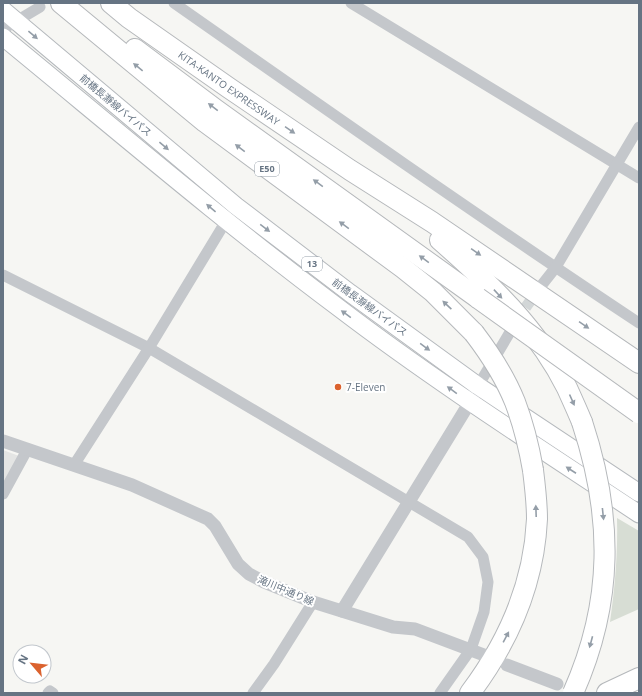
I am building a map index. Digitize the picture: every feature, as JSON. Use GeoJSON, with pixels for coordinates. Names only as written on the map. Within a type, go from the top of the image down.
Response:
{"type":"FeatureCollection","features":[{"type":"Feature","properties":{"kind":"highway","name":"E50"},"geometry":{"type":"LineString","coordinates":[[61,3],[205,122],[403,268],[433,292],[474,333],[500,371],[515,402],[529,450],[533,470],[537,518],[529,572],[522,598],[512,625],[501,647],[470,693]]}},
{"type":"Feature","properties":{"kind":"highway","name":"E50"},"geometry":{"type":"LineString","coordinates":[[78,3],[215,109],[639,413]]}},
{"type":"Feature","properties":{"kind":"highway","name":"KITA-KANTO EXPRESSWAY"},"geometry":{"type":"LineString","coordinates":[[111,3],[129,18],[194,64],[350,170]]}},
{"type":"Feature","properties":{"kind":"highway"},"geometry":{"type":"LineString","coordinates":[[350,170],[432,222],[639,363]]}},
{"type":"Feature","properties":{"kind":"highway"},"geometry":{"type":"LineString","coordinates":[[350,170],[426,229],[489,284],[509,305],[524,322],[552,362],[567,387],[582,422],[592,451],[600,488],[605,531],[605,562],[598,615],[590,646],[580,677],[565,689]]}},
{"type":"Feature","properties":{"kind":"highway"},"geometry":{"type":"LineString","coordinates":[[607,693],[639,678]]}},
{"type":"Feature","properties":{"kind":"main road","name":"前橋長瀞線バイパス"},"geometry":{"type":"LineString","coordinates":[[3,10],[10,26],[236,206],[350,293],[478,386],[639,493]]}},
{"type":"Feature","properties":{"kind":"main road","name":"前橋長瀞線バイパス"},"geometry":{"type":"LineString","coordinates":[[3,36],[226,221],[340,309],[470,402],[639,514]]}},
{"type":"Feature","properties":{"kind":"street"},"geometry":{"type":"LineString","coordinates":[[174,3],[303,94],[556,268],[639,323]]}},
{"type":"Feature","properties":{"kind":"street"},"geometry":{"type":"LineString","coordinates":[[351,3],[639,178]]}},
{"type":"Feature","properties":{"kind":"street"},"geometry":{"type":"LineString","coordinates":[[10,26],[40,7]]}},
{"type":"Feature","properties":{"kind":"street"},"geometry":{"type":"LineString","coordinates":[[541,286],[556,268],[639,127]]}},
{"type":"Feature","properties":{"kind":"street"},"geometry":{"type":"LineString","coordinates":[[74,465],[149,348],[226,221]]}},
{"type":"Feature","properties":{"kind":"street"},"geometry":{"type":"LineString","coordinates":[[3,275],[149,348],[468,536],[483,557],[488,582],[484,612],[471,649],[440,693]]}},
{"type":"Feature","properties":{"kind":"street"},"geometry":{"type":"LineString","coordinates":[[342,611],[470,402],[516,322]]}},
{"type":"Feature","properties":{"kind":"street","name":"滝川中通り線"},"geometry":{"type":"LineString","coordinates":[[3,441],[132,485],[208,519],[215,526],[238,564],[249,574],[264,582],[313,602],[393,627],[414,629],[484,655]]}},
{"type":"Feature","properties":{"kind":"street"},"geometry":{"type":"LineString","coordinates":[[3,494],[27,450]]}},
{"type":"Feature","properties":{"kind":"street"},"geometry":{"type":"LineString","coordinates":[[253,693],[274,664],[313,602]]}},
{"type":"Feature","properties":{"kind":"street"},"geometry":{"type":"LineString","coordinates":[[507,665],[565,689]]}},
{"type":"Feature","properties":{"kind":"street"},"geometry":{"type":"LineString","coordinates":[[48,693],[50,691],[53,693]]}},
{"type":"Feature","properties":{"kind":"shaded area"},"geometry":{"type":"Polygon","coordinates":[[[3,450],[19,456],[3,486],[3,450]]]}},
{"type":"Feature","properties":{"kind":"shaded area"},"geometry":{"type":"Polygon","coordinates":[[[617,518],[639,531],[639,609],[610,622],[616,570],[617,518]]]}},
{"type":"Feature","properties":{"kind":"tunnel"},"geometry":{"type":"LineString","coordinates":[[516,321],[538,290]]}},
{"type":"Feature","properties":{"kind":"place","name":"7-Eleven"},"geometry":{"type":"Point","coordinates":[338,387]}}]}
